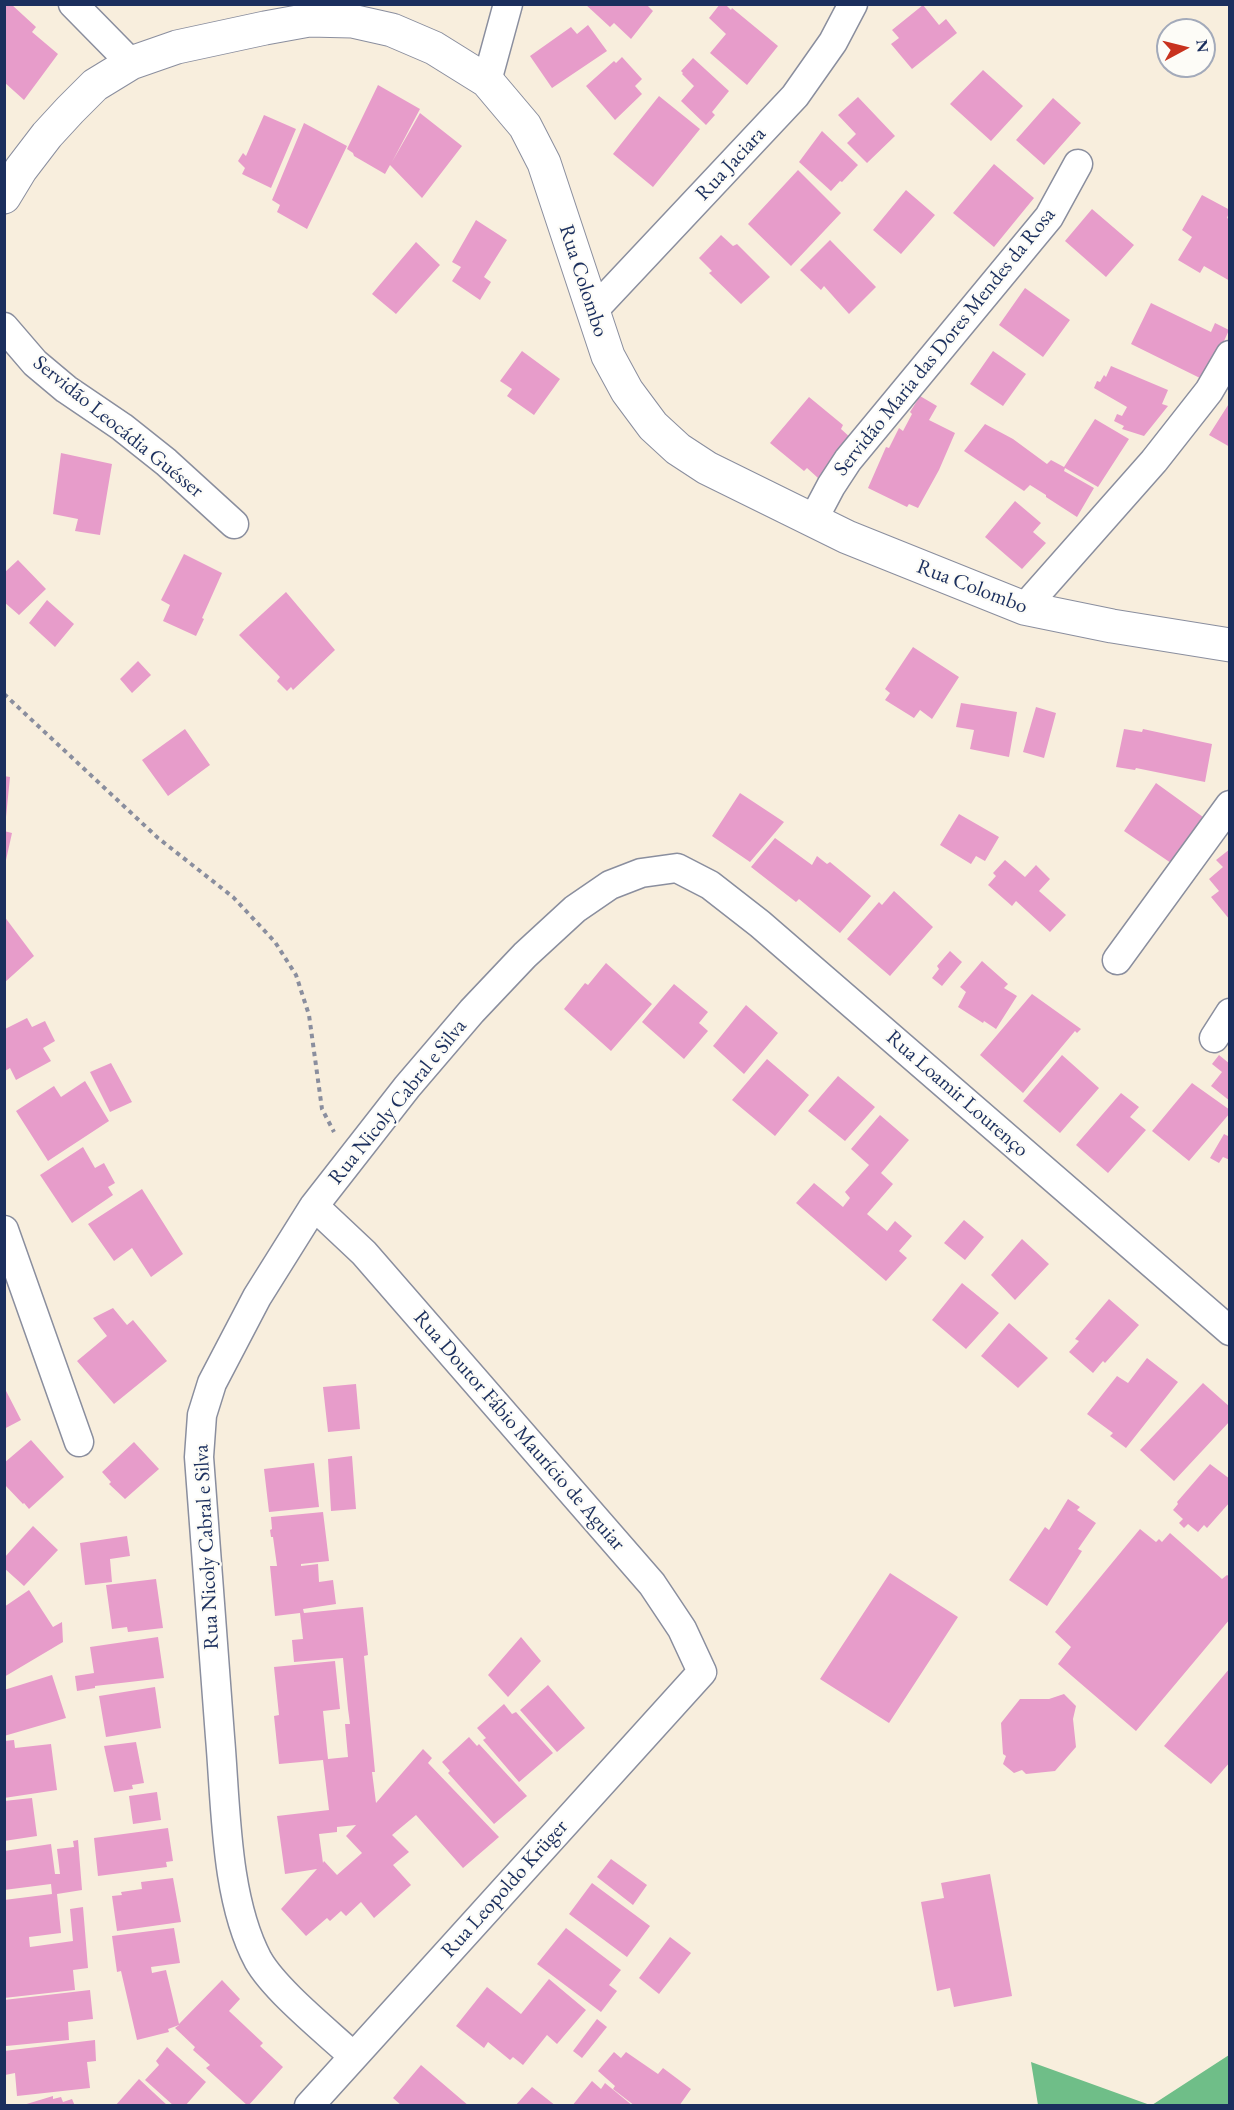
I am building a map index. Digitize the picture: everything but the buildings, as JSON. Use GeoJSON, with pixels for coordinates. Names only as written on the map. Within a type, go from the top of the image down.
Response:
{"type":"FeatureCollection","features":[{"type":"Feature","properties":{"kind":"street"},"geometry":{"type":"LineString","coordinates":[[73,4],[131,63]]}},
{"type":"Feature","properties":{"kind":"street"},"geometry":{"type":"LineString","coordinates":[[487,81],[508,4]]}},
{"type":"Feature","properties":{"kind":"street","name":"Rua Jaciara"},"geometry":{"type":"LineString","coordinates":[[593,311],[795,96],[833,42],[853,4]]}},
{"type":"Feature","properties":{"kind":"street","name":"Rua Colombo"},"geometry":{"type":"LineString","coordinates":[[4,197],[21,169],[70,110],[95,85],[131,63],[177,47],[309,20],[352,21],[392,30],[434,48],[487,81],[525,126],[544,163],[608,356],[627,391],[652,426],[678,449],[707,468],[847,537],[1024,608],[1112,626],[1230,645]]}},
{"type":"Feature","properties":{"kind":"street","name":"Servidão Maria das Dores Mendes da Rosa"},"geometry":{"type":"LineString","coordinates":[[813,520],[848,460],[1049,217],[1078,164]]}},
{"type":"Feature","properties":{"kind":"street","name":"Servidão Leocádia Guésser"},"geometry":{"type":"LineString","coordinates":[[4,327],[35,363],[66,389],[122,427],[166,462],[234,524]]}},
{"type":"Feature","properties":{"kind":"street"},"geometry":{"type":"LineString","coordinates":[[1024,608],[1154,461],[1209,391],[1230,355]]}},
{"type":"Feature","properties":{"kind":"street"},"geometry":{"type":"LineString","coordinates":[[1117,960],[1230,805]]}},
{"type":"Feature","properties":{"kind":"street","name":"Rua Nicoly Cabral e Silva"},"geometry":{"type":"LineString","coordinates":[[353,2056],[282,1990],[259,1961],[244,1927],[234,1884],[226,1816],[199,1457],[202,1415],[212,1383],[257,1297],[314,1206],[407,1086],[472,1011],[525,955],[575,909],[610,885],[641,873],[677,868]]}},
{"type":"Feature","properties":{"kind":"street","name":"Rua Loamir Lourenço"},"geometry":{"type":"LineString","coordinates":[[677,868],[710,885],[760,924],[1230,1331]]}},
{"type":"Feature","properties":{"kind":"street"},"geometry":{"type":"LineString","coordinates":[[1214,1038],[1230,1013]]}},
{"type":"Feature","properties":{"kind":"street","name":"Rua Doutor Fábio Maurício de Aguiar"},"geometry":{"type":"LineString","coordinates":[[314,1206],[364,1253],[652,1584],[682,1629],[702,1672]]}},
{"type":"Feature","properties":{"kind":"street"},"geometry":{"type":"LineString","coordinates":[[4,1230],[79,1442]]}},
{"type":"Feature","properties":{"kind":"street","name":"Rua Leopoldo Krüger"},"geometry":{"type":"LineString","coordinates":[[309,2106],[702,1672]]}},
{"type":"Feature","properties":{"kind":"path"},"geometry":{"type":"LineString","coordinates":[[4,694],[158,838],[233,897],[275,942],[296,975],[309,1015],[322,1109],[331,1129],[352,1155]]}},
{"type":"Feature","properties":{"kind":"green space"},"geometry":{"type":"Polygon","coordinates":[[[1229,2055],[1229,2105],[1152,2105],[1229,2055]]]}},
{"type":"Feature","properties":{"kind":"green space"},"geometry":{"type":"Polygon","coordinates":[[[1031,2062],[1150,2105],[1038,2105],[1031,2062]]]}}]}
